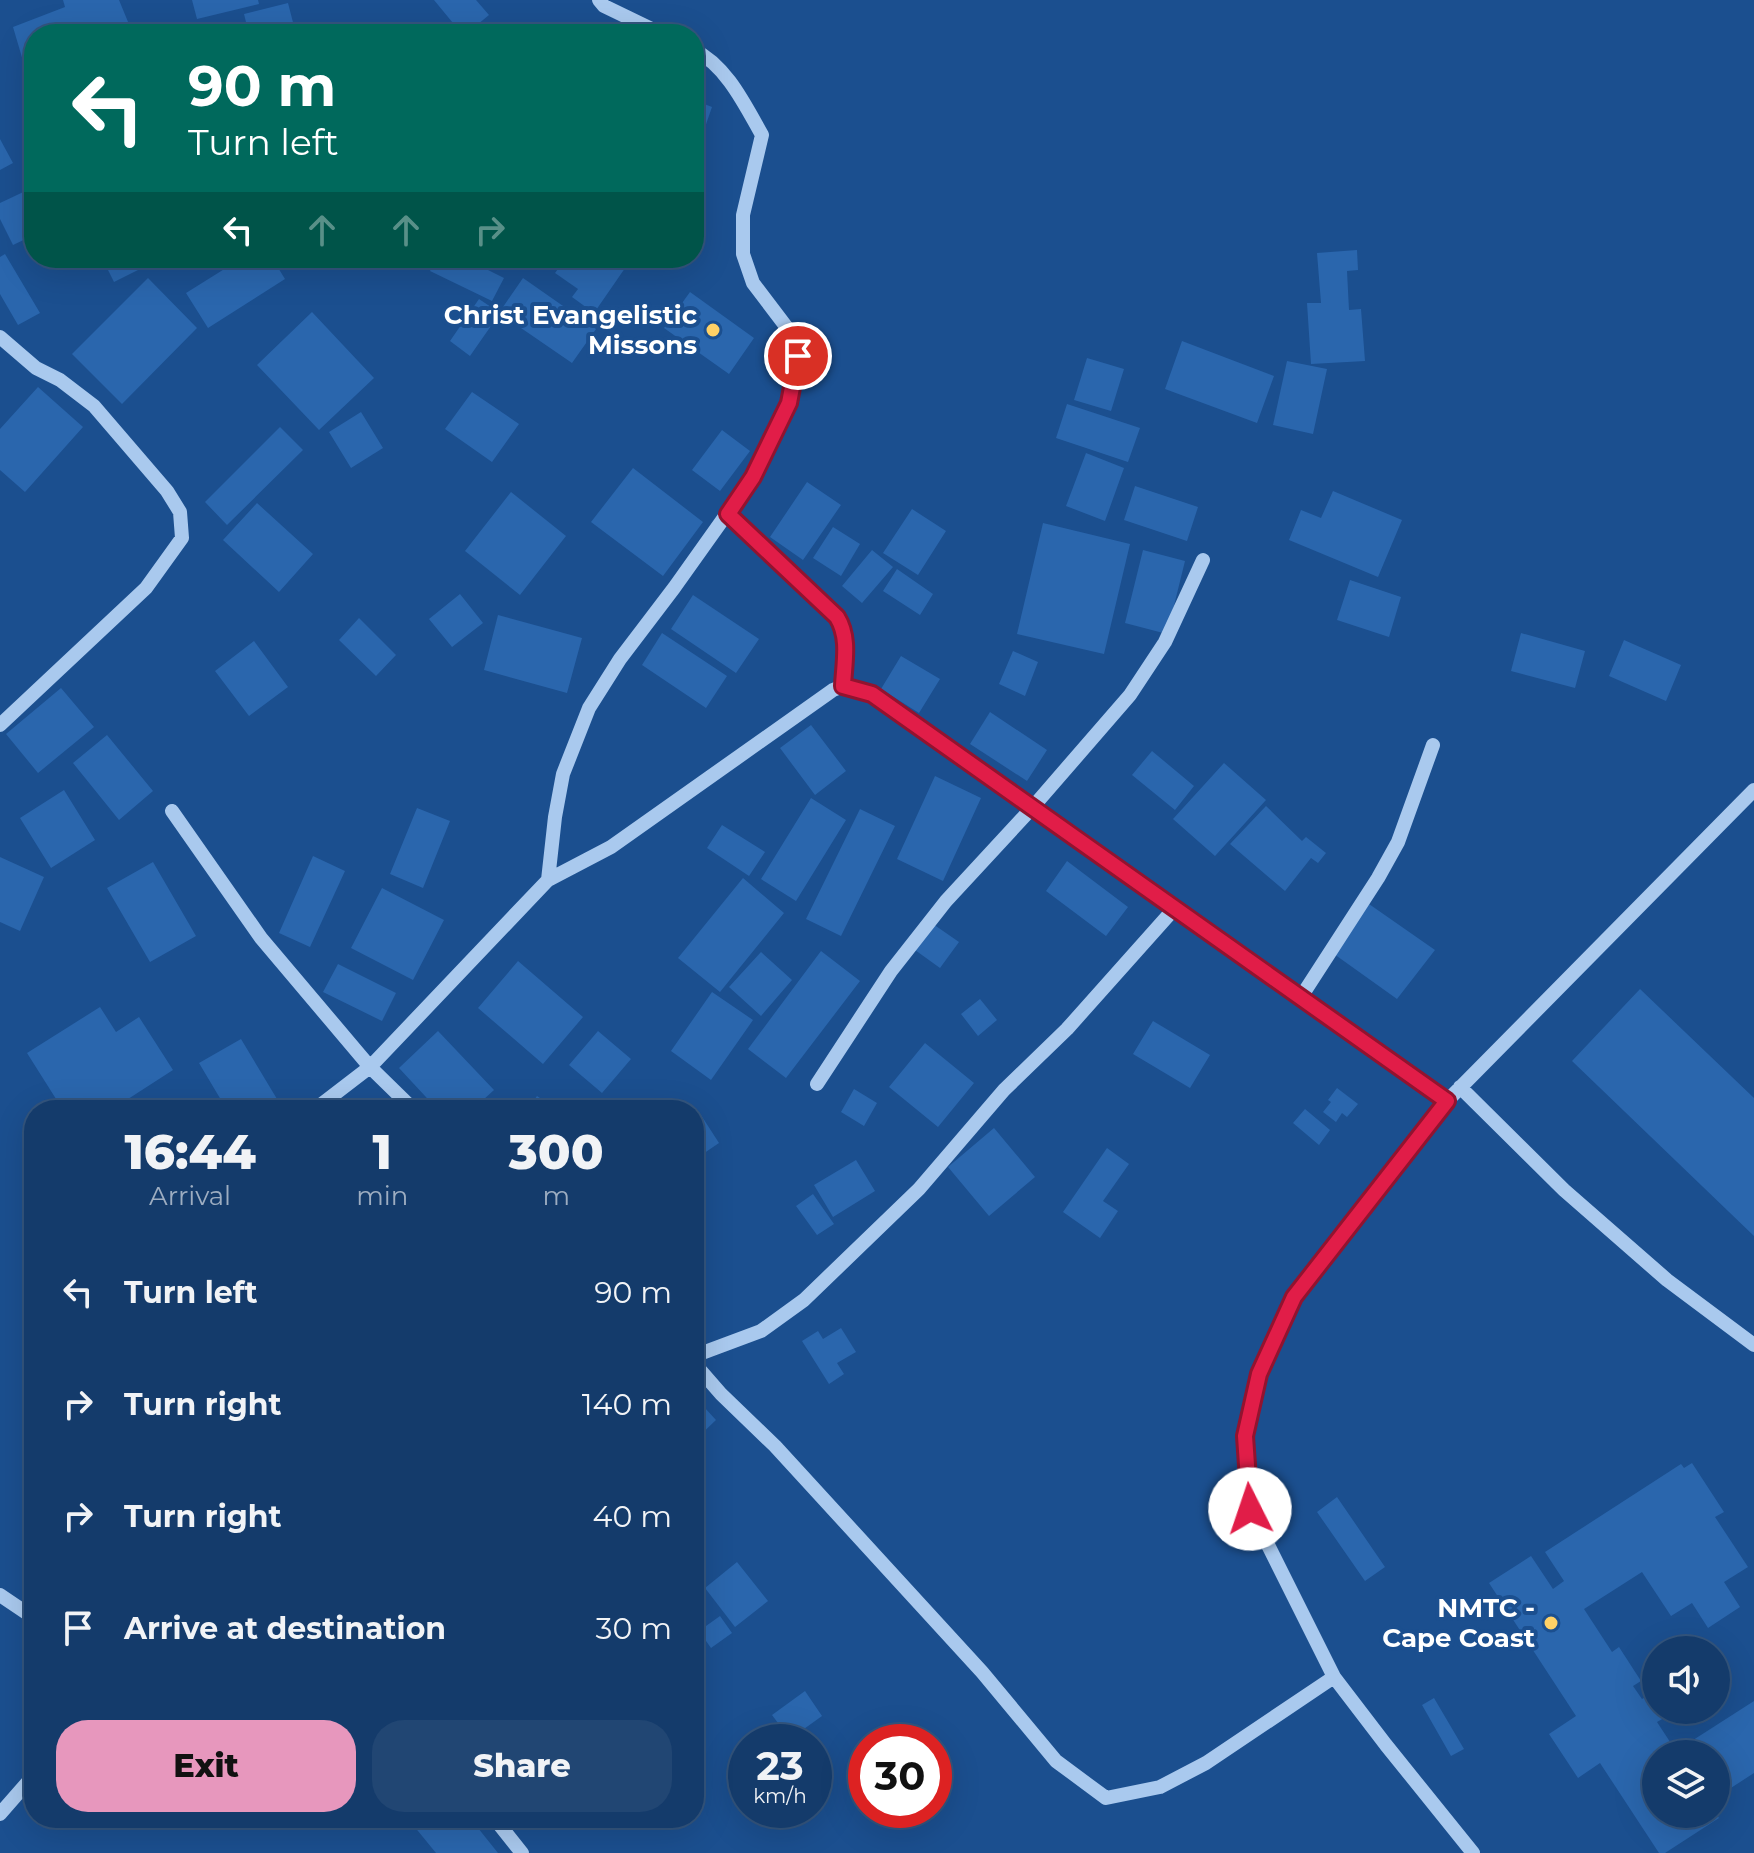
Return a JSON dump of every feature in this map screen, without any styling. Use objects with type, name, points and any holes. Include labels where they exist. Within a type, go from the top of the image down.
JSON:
[{"type":"street","points":[[599,0],[604,6],[641,24]]},
{"type":"street","points":[[548,880],[563,774],[589,708],[620,659],[753,477],[789,403],[798,356],[794,337],[753,283],[743,254],[743,215],[762,135],[738,91],[704,55]]},
{"type":"street","points":[[0,337],[36,368],[60,380],[94,406],[167,491],[180,512],[182,538],[146,588],[0,725]]},
{"type":"street","points":[[728,514],[837,617],[845,637],[843,686]]},
{"type":"street","points":[[817,1084],[891,971],[946,901],[1130,695],[1165,642],[1203,560]]},
{"type":"street","points":[[327,1100],[370,1067],[548,880],[611,847],[833,690],[843,686],[872,694],[1447,1101]]},
{"type":"street","points":[[1301,997],[1398,842],[1433,745]]},
{"type":"street","points":[[1473,1853],[1334,1677],[1250,1509],[1245,1436],[1259,1374],[1294,1297],[1447,1101],[1754,790]]},
{"type":"street","points":[[172,811],[261,938],[370,1067],[404,1100]]},
{"type":"street","points":[[704,1352],[761,1331],[804,1300],[919,1189],[1004,1090],[1067,1029],[1174,909]]},
{"type":"street","points":[[1460,1087],[1564,1190],[1667,1280],[1754,1345]]},
{"type":"street","points":[[704,1374],[775,1446],[982,1672],[1056,1761],[1106,1798],[1160,1787],[1206,1763],[1334,1677]]},
{"type":"street","points":[[0,1595],[24,1611]]},
{"type":"street","points":[[0,1814],[24,1786]]},
{"type":"street","points":[[502,1828],[522,1853]]},
{"type":"building","points":[[63,0],[119,0],[129,24],[24,24],[24,64],[13,27],[65,7]]},
{"type":"building","points":[[192,0],[258,0],[259,4],[197,19]]},
{"type":"building","points":[[434,0],[476,0],[489,15],[478,24],[454,24]]},
{"type":"building","points":[[288,3],[293,24],[246,24],[244,14]]},
{"type":"building","points":[[704,104],[712,107],[704,130]]},
{"type":"building","points":[[0,139],[13,163],[0,170]]},
{"type":"building","points":[[24,192],[24,240],[13,245],[0,219],[0,203]]},
{"type":"building","points":[[1357,250],[1358,270],[1347,271],[1349,310],[1361,309],[1365,361],[1311,364],[1307,303],[1321,303],[1317,253]]},
{"type":"building","points":[[5,254],[40,313],[18,325],[0,294],[0,257]]},
{"type":"building","points":[[107,268],[142,268],[114,282]]},
{"type":"building","points":[[226,268],[278,268],[285,279],[208,328],[186,293]]},
{"type":"building","points":[[432,268],[484,268],[504,278],[492,301],[430,271]]},
{"type":"building","points":[[559,268],[625,268],[594,313],[572,297],[578,289],[555,273]]},
{"type":"building","points":[[148,278],[197,328],[122,404],[72,354]]},
{"type":"building","points":[[523,278],[596,329],[572,363],[521,328],[525,322],[503,307]]},
{"type":"building","points":[[690,292],[754,338],[729,374],[664,328]]},
{"type":"building","points":[[479,299],[500,313],[470,356],[450,341]]},
{"type":"building","points":[[312,312],[374,378],[319,430],[257,365]]},
{"type":"building","points":[[1182,341],[1274,376],[1257,423],[1165,389]]},
{"type":"building","points":[[1087,358],[1124,369],[1111,411],[1074,400]]},
{"type":"building","points":[[1287,361],[1327,369],[1313,434],[1273,425]]},
{"type":"building","points":[[38,387],[83,427],[25,492],[0,470],[0,429]]},
{"type":"building","points":[[472,392],[519,424],[492,462],[445,429]]},
{"type":"building","points":[[1067,404],[1140,428],[1128,462],[1056,438]]},
{"type":"building","points":[[361,412],[383,448],[351,468],[329,432]]},
{"type":"building","points":[[280,427],[303,450],[227,525],[205,502]]},
{"type":"building","points":[[722,430],[750,451],[720,491],[692,470]]},
{"type":"building","points":[[1086,453],[1124,468],[1105,521],[1066,506]]},
{"type":"building","points":[[633,468],[703,522],[663,576],[591,522]]},
{"type":"building","points":[[807,482],[841,505],[803,560],[770,537]]},
{"type":"building","points":[[1135,486],[1198,507],[1187,541],[1124,520]]},
{"type":"building","points":[[1333,491],[1402,520],[1378,577],[1289,540],[1301,510],[1321,518]]},
{"type":"building","points":[[511,492],[566,536],[520,595],[465,551]]},
{"type":"building","points":[[257,503],[313,554],[279,592],[223,540]]},
{"type":"building","points":[[912,509],[946,531],[918,575],[883,553]]},
{"type":"building","points":[[1043,523],[1130,544],[1104,654],[1017,634]]},
{"type":"building","points":[[833,527],[860,544],[841,576],[813,558]]},
{"type":"building","points":[[872,550],[893,567],[862,603],[842,586]]},
{"type":"building","points":[[1143,550],[1185,561],[1167,634],[1125,623]]},
{"type":"building","points":[[897,569],[933,594],[920,615],[883,591]]},
{"type":"building","points":[[1350,580],[1401,597],[1389,637],[1337,620]]},
{"type":"building","points":[[460,594],[483,623],[452,647],[429,619]]},
{"type":"building","points":[[693,595],[759,639],[736,673],[671,629]]},
{"type":"building","points":[[498,615],[582,638],[567,693],[484,670]]},
{"type":"building","points":[[359,618],[396,655],[376,676],[339,640]]},
{"type":"building","points":[[662,633],[727,676],[706,708],[642,665]]},
{"type":"building","points":[[1521,633],[1585,651],[1575,688],[1511,671]]},
{"type":"building","points":[[1624,640],[1681,665],[1666,701],[1609,676]]},
{"type":"building","points":[[254,641],[288,687],[249,716],[215,671]]},
{"type":"building","points":[[1013,651],[1038,662],[1025,696],[999,684]]},
{"type":"building","points":[[901,656],[940,679],[919,713],[881,689]]},
{"type":"building","points":[[61,688],[94,727],[38,773],[6,734]]},
{"type":"building","points":[[990,712],[1047,750],[1027,781],[970,744]]},
{"type":"building","points":[[811,725],[846,771],[815,795],[780,748]]},
{"type":"building","points":[[107,735],[153,791],[119,820],[73,763]]},
{"type":"building","points":[[1152,751],[1194,786],[1175,810],[1132,775]]},
{"type":"building","points":[[1224,763],[1266,800],[1215,856],[1173,819]]},
{"type":"building","points":[[935,776],[981,798],[943,881],[897,859]]},
{"type":"building","points":[[64,790],[95,840],[51,868],[20,818]]},
{"type":"building","points":[[811,798],[846,820],[796,901],[761,879]]},
{"type":"building","points":[[1266,806],[1302,841],[1306,837],[1326,853],[1318,863],[1311,858],[1285,891],[1230,844]]},
{"type":"building","points":[[417,808],[450,821],[423,888],[390,874]]},
{"type":"building","points":[[860,809],[895,826],[841,936],[806,919]]},
{"type":"building","points":[[722,825],[765,852],[749,876],[707,848]]},
{"type":"building","points":[[313,856],[345,871],[310,947],[279,933]]},
{"type":"building","points":[[0,857],[44,877],[20,931],[0,922]]},
{"type":"building","points":[[1067,861],[1128,907],[1106,936],[1046,891]]},
{"type":"building","points":[[153,862],[196,936],[150,962],[107,888]]},
{"type":"building","points":[[743,878],[784,913],[720,992],[678,958]]},
{"type":"building","points":[[382,888],[444,920],[413,980],[351,948]]},
{"type":"building","points":[[1369,904],[1435,950],[1397,999],[1334,954]]},
{"type":"building","points":[[933,924],[959,942],[940,968],[915,950]]},
{"type":"building","points":[[821,951],[860,981],[786,1078],[748,1049]]},
{"type":"building","points":[[761,952],[792,980],[761,1016],[729,987]]},
{"type":"building","points":[[518,961],[583,1017],[543,1064],[478,1008]]},
{"type":"building","points":[[338,964],[396,993],[382,1021],[323,992]]},
{"type":"building","points":[[1640,989],[1754,1098],[1754,1236],[1572,1061]]},
{"type":"building","points":[[712,992],[753,1020],[711,1080],[671,1051]]},
{"type":"building","points":[[980,999],[997,1020],[978,1036],[961,1014]]},
{"type":"building","points":[[100,1007],[116,1032],[139,1017],[173,1070],[126,1100],[57,1100],[27,1053]]},
{"type":"building","points":[[1153,1021],[1210,1055],[1190,1088],[1133,1054]]},
{"type":"building","points":[[438,1031],[494,1090],[483,1100],[429,1100],[399,1068]]},
{"type":"building","points":[[598,1031],[631,1059],[602,1093],[569,1065]]},
{"type":"building","points":[[241,1039],[277,1099],[221,1100],[199,1063]]},
{"type":"building","points":[[925,1043],[974,1083],[938,1127],[889,1087]]},
{"type":"building","points":[[1337,1088],[1358,1104],[1347,1117],[1342,1113],[1336,1122],[1323,1112]]},
{"type":"building","points":[[854,1089],[877,1103],[864,1126],[841,1112]]},
{"type":"building","points":[[1305,1109],[1330,1130],[1319,1145],[1293,1123]]},
{"type":"building","points":[[704,1120],[719,1143],[704,1153]]},
{"type":"building","points":[[994,1128],[1035,1177],[989,1216],[948,1167]]},
{"type":"building","points":[[1107,1148],[1129,1164],[1103,1201],[1118,1211],[1100,1238],[1063,1212]]},
{"type":"building","points":[[856,1160],[875,1191],[833,1217],[814,1185]]},
{"type":"building","points":[[813,1194],[834,1224],[817,1235],[796,1206]]},
{"type":"building","points":[[841,1328],[856,1352],[837,1363],[844,1374],[829,1384],[802,1341],[818,1331],[823,1339]]},
{"type":"building","points":[[704,1407],[716,1420],[704,1431]]},
{"type":"building","points":[[1692,1463],[1724,1512],[1715,1517],[1748,1567],[1724,1582],[1740,1607],[1708,1628],[1692,1603],[1671,1616],[1642,1572],[1584,1609],[1612,1652],[1619,1647],[1641,1681],[1633,1686],[1642,1699],[1642,1724],[1658,1724],[1669,1740],[1642,1740],[1642,1827],[1600,1763],[1578,1778],[1549,1734],[1576,1716],[1489,1583],[1531,1556],[1553,1589],[1564,1581],[1545,1552],[1681,1464],[1684,1468]]},
{"type":"building","points":[[1337,1497],[1385,1567],[1365,1581],[1317,1512]]},
{"type":"building","points":[[737,1562],[768,1601],[735,1627],[705,1588]]},
{"type":"building","points":[[720,1616],[732,1633],[711,1648],[704,1638],[704,1627]]},
{"type":"building","points":[[805,1691],[822,1716],[811,1724],[779,1724],[772,1715]]},
{"type":"building","points":[[1434,1698],[1464,1749],[1451,1756],[1422,1705]]},
{"type":"building","points":[[1754,1701],[1754,1773],[1730,1789],[1730,1740],[1693,1740],[1718,1724],[1730,1724],[1730,1716]]},
{"type":"building","points":[[416,1828],[478,1828],[498,1853],[436,1853]]},
{"type":"building","points":[[1643,1828],[1704,1828],[1665,1853],[1659,1853]]},
{"type":"place","name":"Christ Evangelistic Missons","points":[[713,330]]},
{"type":"place","name":"NMTC - Cape Coast","points":[[1551,1623]]},
{"type":"route","points":[[798,356],[789,403],[753,477],[728,514],[837,617],[845,637],[843,686],[872,694],[1447,1101],[1294,1297],[1259,1374],[1245,1436],[1250,1509]]}]
